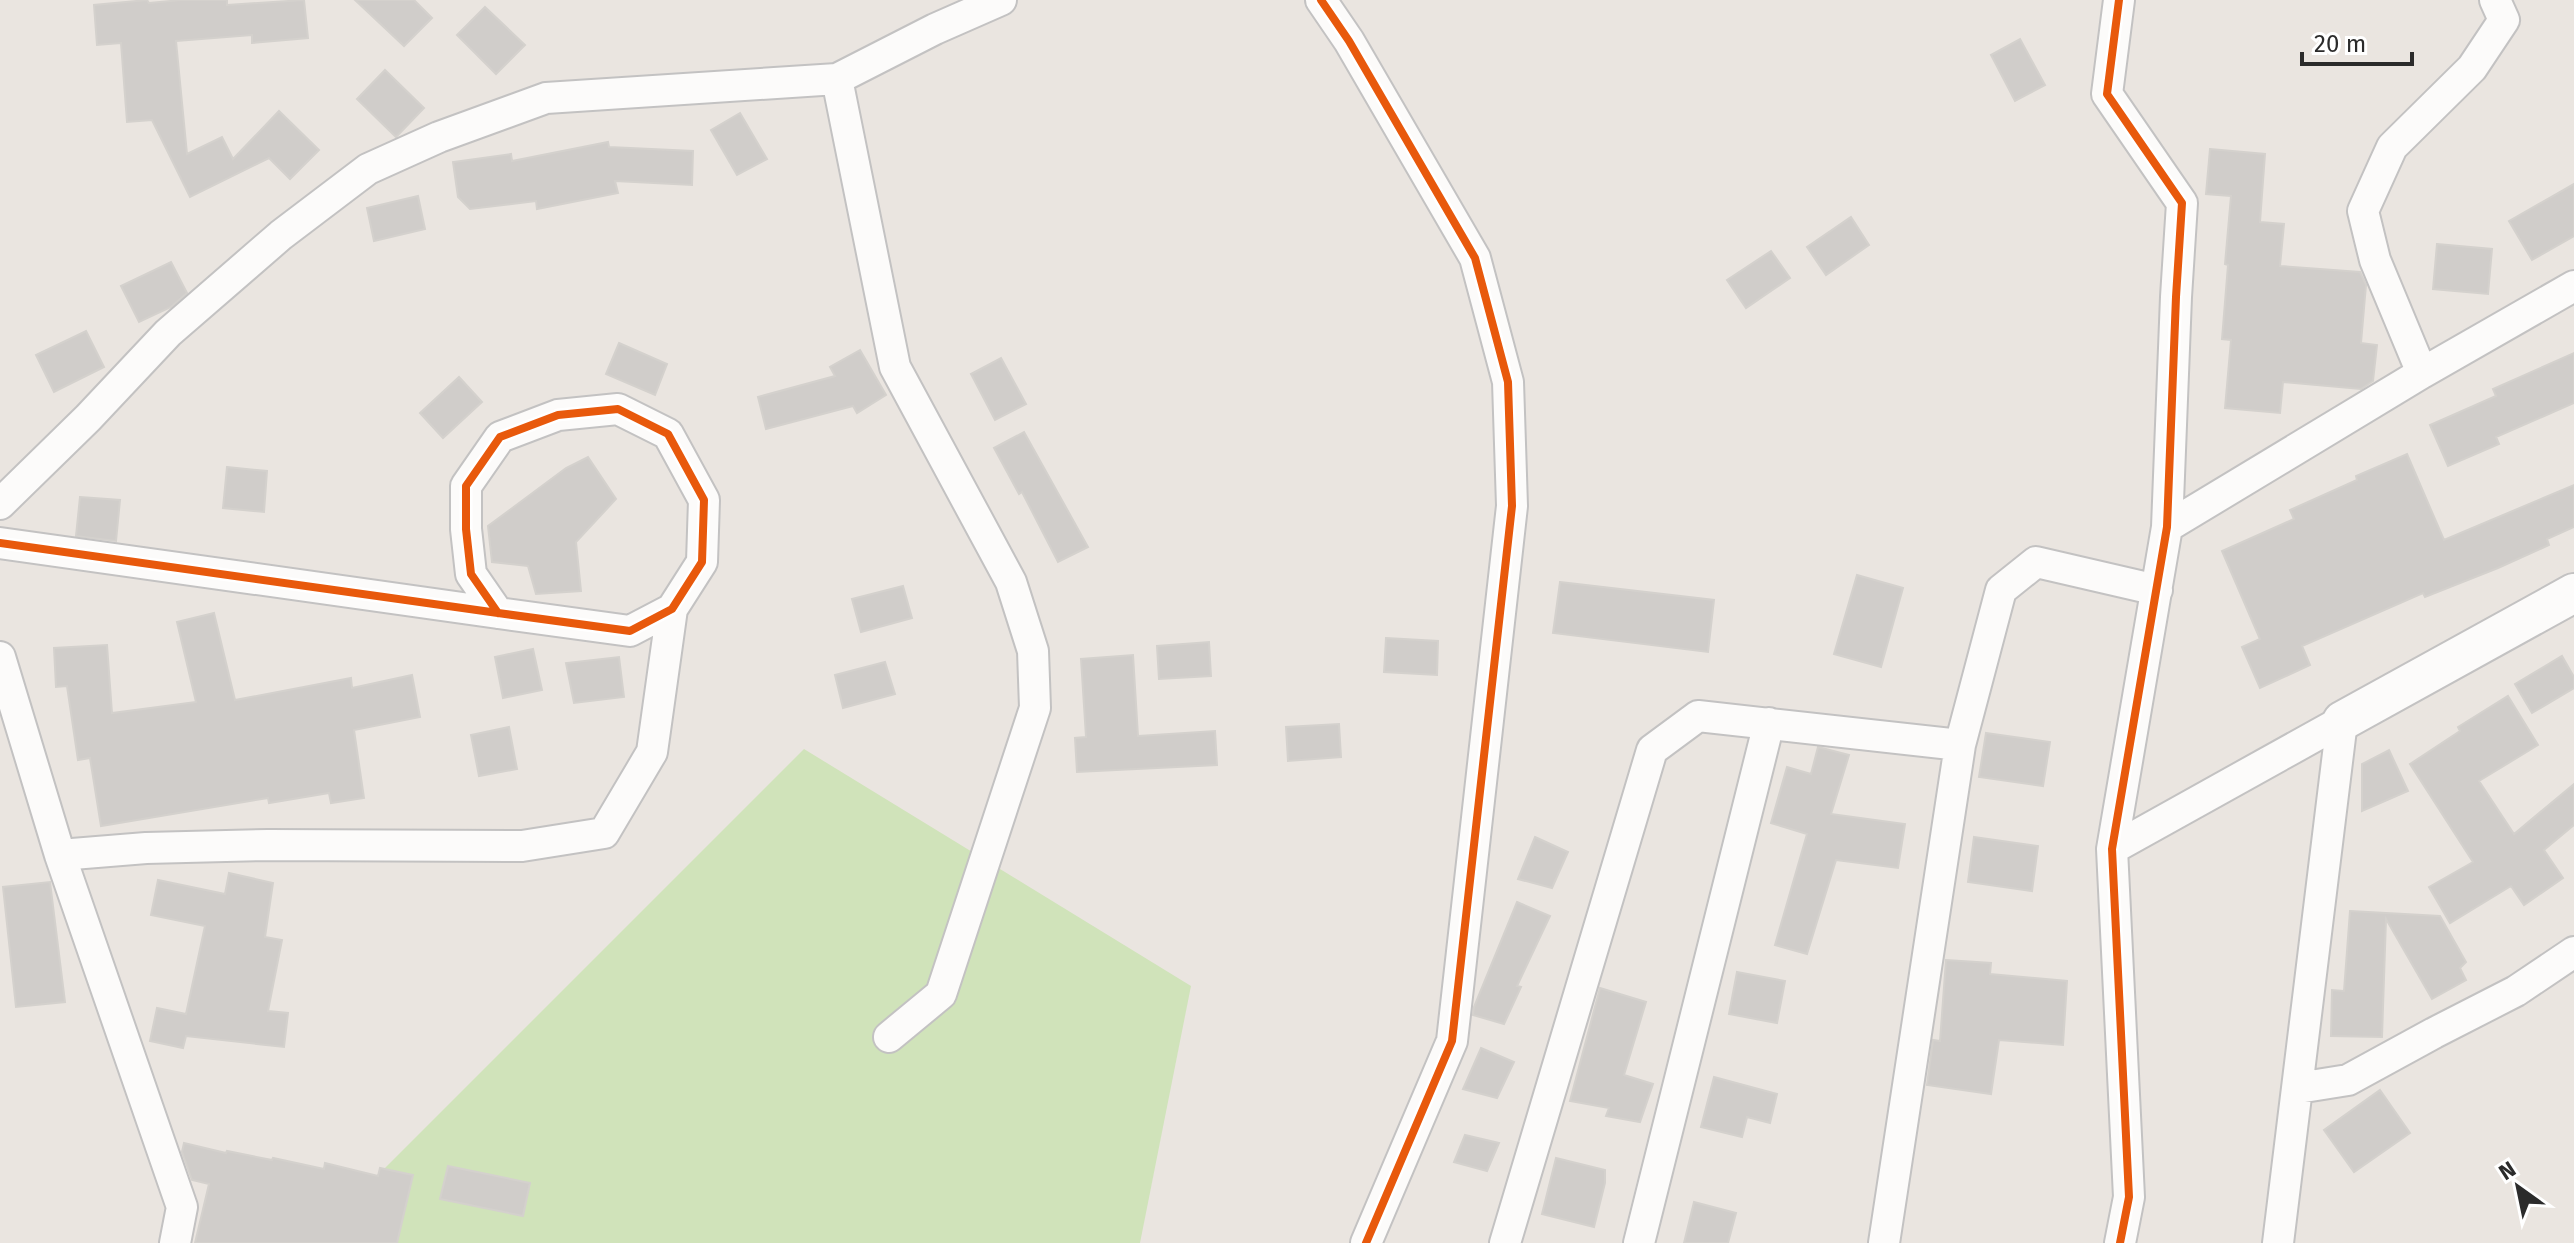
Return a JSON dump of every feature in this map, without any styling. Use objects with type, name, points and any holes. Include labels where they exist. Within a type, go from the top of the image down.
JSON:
[{"type":"street","points":[[0,504],[88,418],[168,333],[281,235],[368,169],[439,137],[546,98],[837,79],[935,29],[1001,0]]},
{"type":"street","points":[[1321,0],[1349,41],[1475,258],[1508,382],[1512,506],[1452,1041],[1366,1243]]},
{"type":"street","points":[[2119,0],[2107,94],[2182,203],[2167,527],[2112,849],[2129,1197],[2120,1243]]},
{"type":"street","points":[[2422,373],[2375,260],[2363,211],[2392,147],[2472,68],[2504,20],[2495,0]]},
{"type":"street","points":[[837,79],[895,367],[1011,582],[1033,651],[1035,708],[941,994],[889,1037]]},
{"type":"street","points":[[2167,527],[2422,373],[2574,286]]},
{"type":"street","points":[[60,855],[146,848],[252,845],[522,846],[604,833],[652,752],[672,609],[702,562],[704,500],[668,434],[618,409],[558,415],[500,437],[466,486],[466,529],[471,574],[498,613]]},
{"type":"street","points":[[0,543],[630,631],[672,609]]},
{"type":"street","points":[[1884,1243],[1960,745],[2001,590],[2036,562],[2157,590]]},
{"type":"street","points":[[2112,849],[2574,593]]},
{"type":"street","points":[[0,657],[60,855],[182,1207],[175,1243]]},
{"type":"street","points":[[1505,1243],[1652,750],[1698,716],[1960,745]]},
{"type":"street","points":[[2278,1243],[2342,721]]},
{"type":"street","points":[[1639,1243],[1769,723]]},
{"type":"street","points":[[2298,1088],[2348,1080],[2516,991],[2574,952]]},
{"type":"green space","points":[[804,749],[1191,986],[1140,1243],[380,1243],[384,1169]]},
{"type":"building","points":[[147,0],[149,3],[227,0],[227,5],[304,0],[308,38],[252,43],[252,35],[176,41],[187,154],[222,137],[233,159],[279,111],[319,150],[290,179],[269,158],[190,197],[152,120],[127,122],[121,43],[97,45],[94,5]]},
{"type":"building","points":[[355,0],[414,0],[432,18],[404,46]]},
{"type":"building","points":[[485,7],[525,45],[496,74],[457,35]]},
{"type":"building","points":[[2020,39],[2045,85],[2015,101],[1991,55]]},
{"type":"building","points":[[385,70],[424,108],[396,137],[357,99]]},
{"type":"building","points":[[740,113],[767,159],[737,175],[711,130]]},
{"type":"building","points":[[608,142],[609,147],[693,151],[692,185],[615,181],[618,193],[537,209],[536,201],[470,209],[458,197],[453,162],[511,154],[512,161]]},
{"type":"building","points":[[2210,149],[2265,154],[2260,222],[2284,224],[2280,266],[2360,272],[2366,285],[2361,343],[2377,345],[2373,381],[2361,389],[2283,382],[2280,413],[2225,408],[2231,340],[2222,339],[2231,196],[2206,194]]},
{"type":"building","points":[[2574,184],[2574,236],[2532,260],[2509,221]]},
{"type":"building","points":[[418,196],[425,229],[374,241],[367,208]]},
{"type":"building","points":[[1851,217],[1869,245],[1826,275],[1807,247]]},
{"type":"building","points":[[2437,244],[2492,249],[2488,294],[2433,289]]},
{"type":"building","points":[[1771,251],[1790,278],[1746,308],[1727,280]]},
{"type":"building","points":[[171,262],[187,293],[171,307],[139,322],[121,286]]},
{"type":"building","points":[[86,331],[104,367],[54,392],[36,355]]},
{"type":"building","points":[[619,343],[667,364],[655,395],[606,374]]},
{"type":"building","points":[[860,350],[886,395],[857,413],[853,406],[766,429],[758,397],[835,376],[830,367]]},
{"type":"building","points":[[2574,353],[2574,403],[2496,437],[2499,444],[2448,466],[2430,425],[2496,396],[2493,389]]},
{"type":"building","points":[[1001,358],[1026,404],[995,420],[971,374]]},
{"type":"building","points":[[459,377],[482,402],[443,438],[420,413]]},
{"type":"building","points":[[1024,432],[1088,547],[1058,562],[1022,492],[1019,494],[994,448]]},
{"type":"building","points":[[2407,454],[2444,540],[2574,485],[2574,527],[2547,539],[2549,545],[2498,568],[2425,597],[2423,593],[2302,646],[2310,665],[2260,688],[2242,647],[2260,639],[2222,551],[2294,519],[2290,510]]},
{"type":"building","points":[[588,457],[616,499],[576,542],[581,591],[536,594],[528,566],[492,562],[488,526],[566,468]]},
{"type":"building","points":[[227,467],[267,471],[264,512],[223,508]]},
{"type":"building","points":[[80,497],[120,500],[116,541],[76,536]]},
{"type":"building","points":[[1857,575],[1903,588],[1881,667],[1834,654]]},
{"type":"building","points":[[1560,582],[1714,600],[1708,652],[1553,633]]},
{"type":"building","points":[[903,586],[912,618],[861,632],[852,599]]},
{"type":"building","points":[[214,613],[235,700],[351,678],[352,688],[412,675],[420,717],[354,730],[364,798],[331,803],[329,793],[269,803],[268,798],[101,826],[90,758],[78,760],[67,686],[56,687],[54,648],[107,645],[112,713],[196,702],[177,622]]},
{"type":"building","points":[[1386,638],[1438,641],[1437,675],[1384,672]]},
{"type":"building","points":[[1209,642],[1211,676],[1159,679],[1157,646]]},
{"type":"building","points":[[533,649],[542,690],[503,698],[495,657]]},
{"type":"building","points":[[1133,655],[1138,736],[1215,731],[1217,765],[1077,772],[1075,738],[1086,737],[1081,659]]},
{"type":"building","points":[[2562,656],[2574,677],[2574,688],[2532,713],[2515,684]]},
{"type":"building","points":[[619,657],[624,697],[574,703],[566,663]]},
{"type":"building","points":[[885,662],[895,694],[843,708],[835,675]]},
{"type":"building","points":[[2508,696],[2538,745],[2479,781],[2514,834],[2574,784],[2574,825],[2544,850],[2563,878],[2524,905],[2511,886],[2450,923],[2429,887],[2473,862],[2410,764],[2460,731],[2458,727]]},
{"type":"building","points":[[1339,724],[1341,757],[1288,761],[1286,727]]},
{"type":"building","points":[[509,727],[517,769],[479,776],[471,735]]},
{"type":"building","points":[[1986,733],[2050,742],[2043,786],[1979,777]]},
{"type":"building","points":[[1818,747],[1849,755],[1831,814],[1905,824],[1898,868],[1836,860],[1807,954],[1775,945],[1807,834],[1771,823],[1787,767],[1811,774]]},
{"type":"building","points":[[2389,750],[2408,791],[2362,811],[2362,764]]},
{"type":"building","points":[[1535,837],[1568,852],[1552,888],[1518,879]]},
{"type":"building","points":[[1974,837],[2038,846],[2032,891],[1968,882]]},
{"type":"building","points":[[229,873],[273,883],[265,937],[282,940],[268,1011],[288,1013],[284,1047],[186,1036],[183,1048],[150,1041],[157,1008],[186,1014],[205,926],[151,915],[158,880],[225,894]]},
{"type":"building","points":[[50,882],[65,1002],[16,1007],[3,887]]},
{"type":"building","points":[[1517,902],[1550,916],[1517,986],[1521,987],[1504,1024],[1473,1015]]},
{"type":"building","points":[[2350,911],[2440,916],[2466,962],[2460,968],[2466,980],[2432,999],[2386,919],[2382,1037],[2331,1036],[2332,990],[2344,991]]},
{"type":"building","points":[[1946,960],[1991,963],[1990,974],[2067,981],[2063,1045],[1999,1040],[1991,1094],[1927,1085],[1933,1040],[1940,1041]]},
{"type":"building","points":[[1737,972],[1785,981],[1777,1023],[1729,1014]]},
{"type":"building","points":[[1600,988],[1646,1002],[1624,1075],[1653,1084],[1640,1122],[1606,1116],[1609,1108],[1570,1101]]},
{"type":"building","points":[[1481,1048],[1514,1062],[1497,1098],[1463,1089]]},
{"type":"building","points":[[1714,1077],[1777,1094],[1770,1123],[1747,1117],[1742,1137],[1701,1127]]},
{"type":"building","points":[[2380,1090],[2410,1133],[2354,1172],[2324,1130]]},
{"type":"building","points":[[1465,1135],[1499,1143],[1487,1171],[1454,1162]]},
{"type":"building","points":[[184,1143],[324,1169],[325,1163],[378,1176],[380,1168],[413,1175],[397,1243],[195,1243],[209,1184],[192,1180],[182,1152]]},
{"type":"building","points":[[1556,1158],[1605,1170],[1605,1183],[1594,1227],[1542,1214]]},
{"type":"building","points":[[448,1166],[530,1183],[523,1216],[440,1199]]},
{"type":"building","points":[[1694,1202],[1736,1213],[1728,1243],[1684,1243]]},
{"type":"cycle path","points":[[1321,0],[1349,41],[1475,258],[1508,382],[1512,506],[1452,1041],[1366,1243]]},
{"type":"cycle path","points":[[2119,0],[2107,94],[2182,203],[2167,527],[2112,849],[2129,1197],[2120,1243]]},
{"type":"cycle path","points":[[0,543],[498,613],[630,631],[672,609],[702,562],[704,500],[668,434],[618,409],[558,415],[500,437],[466,486],[466,529],[471,574],[498,613]]}]
